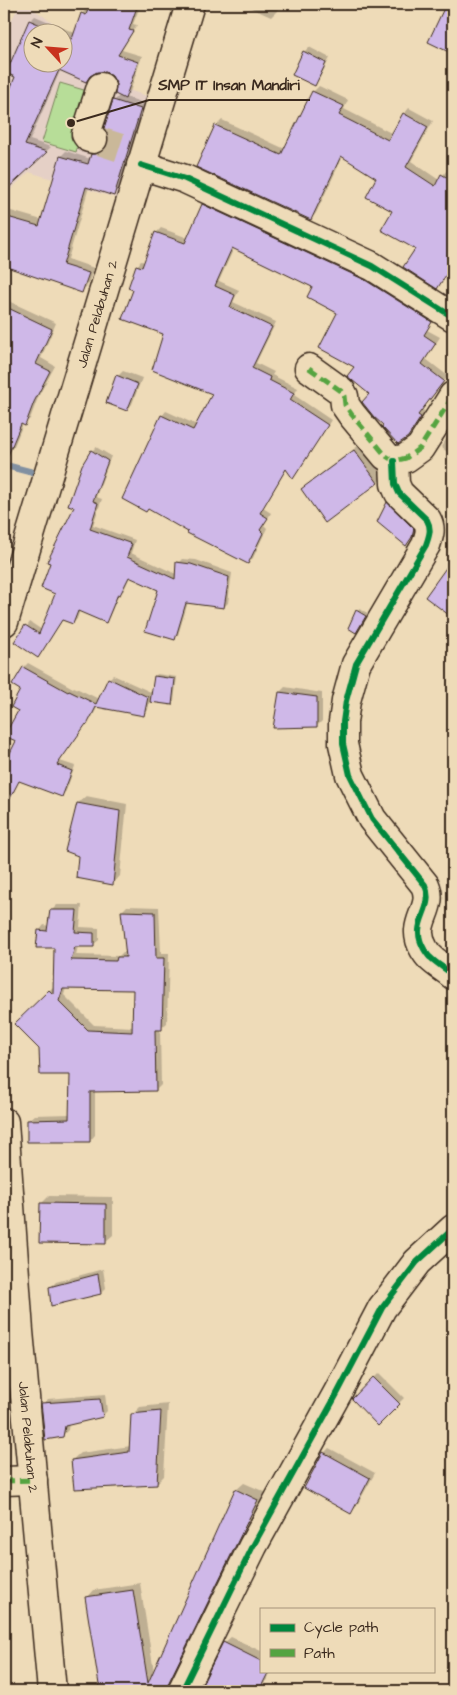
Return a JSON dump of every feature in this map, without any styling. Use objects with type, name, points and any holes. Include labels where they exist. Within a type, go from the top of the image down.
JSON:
[{"type":"street","name":"Jalan Pelabuhan 2","points":[[4,622],[138,157],[190,4]]},
{"type":"street","points":[[93,139],[88,138],[86,134],[101,87]]},
{"type":"street","points":[[138,157],[372,266],[453,317]]},
{"type":"street","points":[[309,368],[341,390],[345,405],[386,456],[394,461],[406,458],[420,448],[453,396]]},
{"type":"street","points":[[394,461],[394,484],[399,493],[430,524],[430,533],[426,545],[356,664],[346,701],[343,744],[350,775],[372,819],[425,885],[429,894],[420,922],[418,938],[429,957],[453,975]]},
{"type":"street","name":"Jalan Pelabuhan 2","points":[[4,1139],[12,1331],[33,1480],[52,1691]]},
{"type":"street","points":[[182,1691],[253,1546],[382,1308],[417,1262],[453,1229]]},
{"type":"street","points":[[4,1481],[33,1480]]},
{"type":"shaded area","points":[[20,4],[26,4],[52,22],[22,22],[22,72],[72,72],[72,36],[104,48],[94,79],[147,96],[116,198],[29,172],[7,193],[4,189],[4,76],[11,21]]},
{"type":"green space","points":[[60,83],[94,93],[76,152],[42,142]]},
{"type":"building","points":[[90,4],[138,4],[129,30],[133,31],[118,55],[138,62],[125,99],[115,94],[116,83],[112,76],[106,72],[97,72],[90,76],[86,82],[64,72],[72,72],[72,39],[81,13],[86,15]]},
{"type":"building","points":[[446,4],[453,4],[453,54],[428,42]]},
{"type":"building","points":[[22,36],[22,72],[58,72],[25,145],[47,152],[4,192],[4,104],[15,77],[6,73]]},
{"type":"building","points":[[303,51],[326,63],[315,86],[292,75]]},
{"type":"building","points":[[312,91],[344,106],[339,115],[388,140],[403,113],[428,127],[406,167],[435,186],[441,174],[453,181],[453,264],[437,289],[403,267],[415,249],[381,230],[392,211],[366,197],[376,178],[341,156],[311,220],[196,167],[215,125],[281,155]]},
{"type":"building","points":[[113,100],[141,109],[114,196],[86,187],[63,265],[89,273],[82,293],[4,266],[4,216],[39,226],[60,156],[88,164],[91,154],[98,154],[104,150],[108,142],[108,135],[104,128]]},
{"type":"building","points":[[202,204],[365,280],[432,322],[424,335],[436,343],[422,364],[444,381],[418,415],[421,417],[408,437],[398,444],[362,402],[369,394],[347,376],[354,367],[319,348],[337,313],[307,297],[312,287],[232,248],[215,286],[235,295],[230,307],[272,327],[252,368],[270,377],[269,380],[294,393],[290,400],[328,425],[293,479],[286,469],[260,513],[268,518],[260,530],[263,533],[248,564],[187,533],[148,509],[146,512],[122,499],[161,415],[193,430],[212,394],[152,370],[163,334],[122,319],[133,290],[128,288],[136,265],[142,267],[155,232],[185,243]]},
{"type":"building","points":[[4,306],[52,329],[36,364],[50,371],[34,402],[25,426],[21,424],[4,465]]},
{"type":"building","points":[[116,375],[138,384],[127,411],[106,403]]},
{"type":"building","points":[[91,450],[108,461],[93,501],[98,503],[90,529],[132,544],[127,557],[175,579],[176,562],[191,564],[229,577],[224,608],[186,603],[175,640],[145,631],[158,590],[129,577],[120,595],[118,594],[106,623],[78,611],[73,624],[62,620],[38,658],[14,642],[25,625],[39,634],[55,594],[41,588],[50,563],[47,562],[74,507],[68,505],[82,465]]},
{"type":"building","points":[[354,450],[378,483],[325,523],[301,489]]},
{"type":"building","points":[[387,502],[414,529],[412,537],[406,546],[377,522]]},
{"type":"building","points":[[453,558],[453,618],[425,597]]},
{"type":"building","points":[[356,610],[366,616],[356,633],[348,628]]},
{"type":"building","points":[[23,667],[68,692],[96,704],[108,678],[148,697],[144,716],[96,707],[87,725],[57,765],[72,771],[62,797],[19,781],[4,810],[4,765],[16,741],[4,736],[18,711],[11,707],[20,690],[12,685]]},
{"type":"building","points":[[154,676],[175,679],[172,705],[150,702]]},
{"type":"building","points":[[279,692],[317,697],[317,727],[273,728]]},
{"type":"building","points":[[77,803],[120,811],[113,885],[76,878],[78,856],[65,851]]},
{"type":"building","points":[[50,910],[77,910],[75,932],[94,933],[94,947],[75,947],[71,960],[116,961],[117,957],[126,957],[121,911],[155,912],[156,958],[164,958],[162,1030],[155,1030],[156,1091],[90,1092],[90,1142],[27,1142],[27,1120],[69,1119],[70,1075],[40,1075],[39,1049],[14,1024],[49,990],[53,994],[54,948],[36,948],[38,930],[47,931]],"holes":[[[63,989],[133,990],[132,1032],[88,1030],[59,1001]]]},
{"type":"building","points":[[40,1203],[106,1204],[106,1244],[39,1243]]},
{"type":"building","points":[[98,1274],[101,1294],[51,1306],[49,1287]]},
{"type":"building","points":[[373,1377],[400,1404],[378,1426],[352,1399]]},
{"type":"building","points":[[100,1399],[103,1417],[65,1426],[63,1437],[45,1440],[41,1403]]},
{"type":"building","points":[[161,1411],[157,1485],[74,1489],[71,1460],[129,1452],[131,1414]]},
{"type":"building","points":[[323,1452],[370,1478],[351,1514],[304,1488]]},
{"type":"building","points":[[235,1489],[258,1500],[166,1691],[100,1691],[85,1597],[133,1590],[148,1683]]},
{"type":"building","points":[[223,1642],[260,1660],[260,1672],[268,1672],[259,1691],[199,1691]]},
{"type":"waterway","points":[[4,465],[31,472]]},
{"type":"tunnel","points":[[93,139],[130,151]]},
{"type":"marked path","points":[[309,368],[341,391],[344,396],[345,405],[352,415],[386,456],[394,461],[406,458],[420,448],[453,396]]},
{"type":"marked path","points":[[4,1481],[33,1480]]},
{"type":"cycle path","points":[[141,165],[185,179],[372,266],[453,317]]},
{"type":"cycle path","points":[[394,461],[395,484],[399,493],[427,520],[430,532],[426,545],[356,664],[346,701],[343,722],[343,744],[350,775],[372,819],[425,885],[427,902],[419,931],[424,949],[430,957],[453,975]]},
{"type":"cycle path","points":[[182,1691],[253,1546],[382,1308],[417,1262],[453,1229]]},
{"type":"place","name":"SMP IT Insan Mandiri","points":[[71,123]]}]
